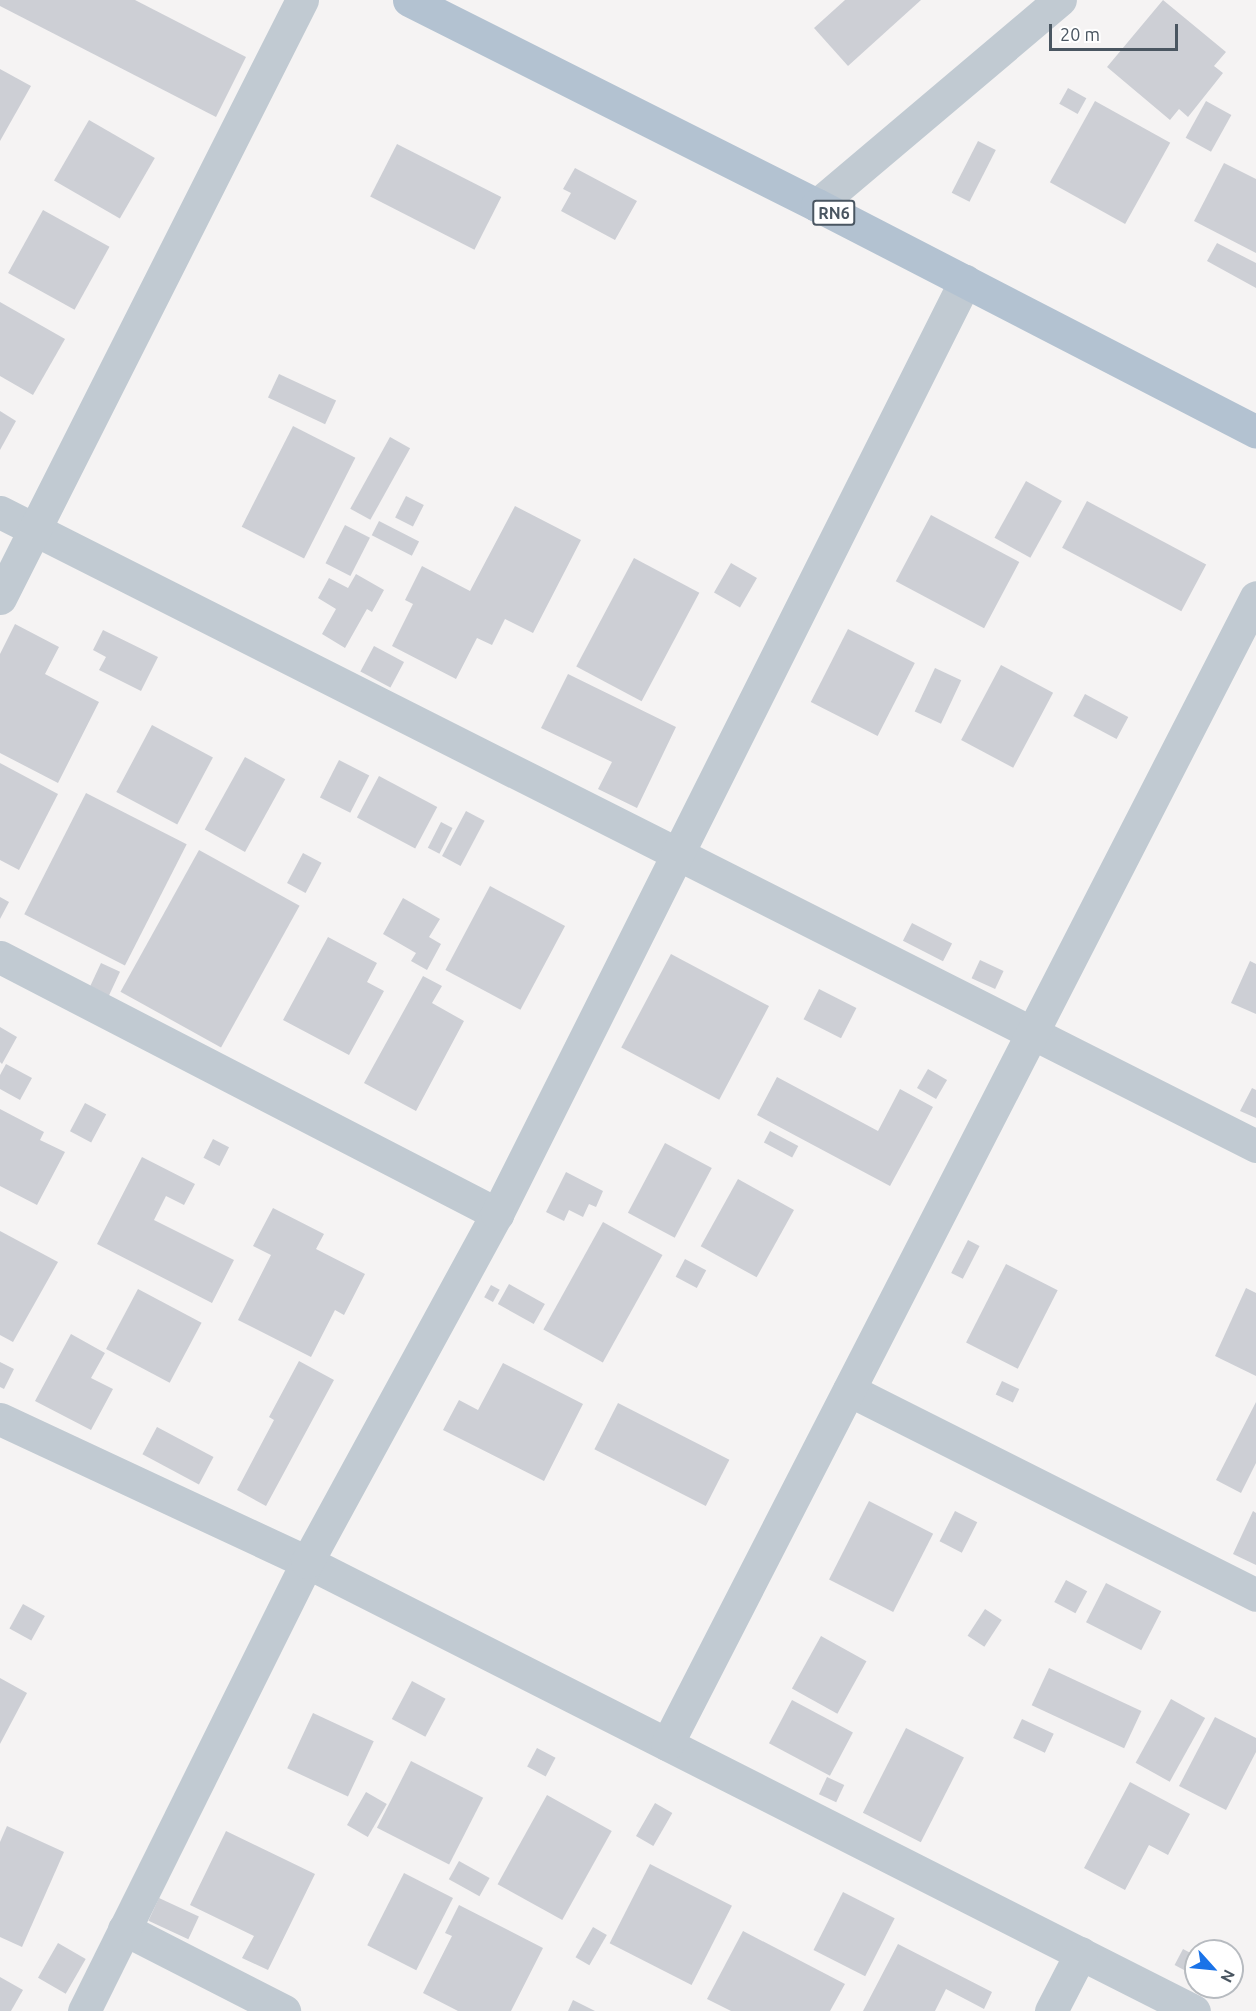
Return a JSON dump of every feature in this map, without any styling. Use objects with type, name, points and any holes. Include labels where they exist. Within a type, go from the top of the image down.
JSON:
[{"type":"main road","name":"RN6","points":[[409,0],[817,205],[1256,432]]},
{"type":"street","points":[[0,598],[302,0]]},
{"type":"street","points":[[817,205],[1060,0]]},
{"type":"street","points":[[84,2011],[307,1562],[497,1214],[965,281]]},
{"type":"street","points":[[0,512],[1256,1146]]},
{"type":"street","points":[[667,1744],[1256,597]]},
{"type":"street","points":[[0,957],[497,1214]]},
{"type":"street","points":[[849,1390],[1256,1595]]},
{"type":"street","points":[[0,1419],[307,1562],[1194,2011]]},
{"type":"street","points":[[124,1929],[284,2011]]},
{"type":"street","points":[[1051,2011],[1081,1953]]},
{"type":"building","points":[[0,0],[135,0],[246,57],[216,117],[0,6]]},
{"type":"building","points":[[845,0],[921,0],[848,66],[814,28]]},
{"type":"building","points":[[1163,0],[1226,52],[1214,66],[1223,73],[1188,117],[1179,109],[1170,120],[1107,67]]},
{"type":"building","points":[[0,69],[31,86],[0,141]]},
{"type":"building","points":[[1068,88],[1086,98],[1078,114],[1059,104]]},
{"type":"building","points":[[1095,101],[1170,143],[1125,224],[1050,182]]},
{"type":"building","points":[[1206,101],[1231,115],[1211,152],[1186,138]]},
{"type":"building","points":[[89,120],[155,158],[120,219],[54,181]]},
{"type":"building","points":[[978,141],[996,150],[969,202],[952,193]]},
{"type":"building","points":[[397,144],[501,197],[474,250],[370,197]]},
{"type":"building","points":[[1224,163],[1256,179],[1256,253],[1194,221]]},
{"type":"building","points":[[575,168],[637,201],[615,240],[561,211],[571,193],[563,189]]},
{"type":"building","points":[[43,210],[109,247],[75,310],[8,273]]},
{"type":"building","points":[[1217,243],[1256,263],[1256,288],[1207,261]]},
{"type":"building","points":[[0,302],[65,339],[33,395],[0,376]]},
{"type":"building","points":[[279,374],[336,401],[325,424],[268,398]]},
{"type":"building","points":[[0,411],[16,421],[0,450]]},
{"type":"building","points":[[293,426],[355,458],[304,558],[242,527]]},
{"type":"building","points":[[390,437],[410,448],[370,520],[350,509]]},
{"type":"building","points":[[1026,481],[1062,501],[1030,558],[994,538]]},
{"type":"building","points":[[406,496],[424,505],[413,526],[395,517]]},
{"type":"building","points":[[1087,501],[1206,564],[1181,611],[1062,548]]},
{"type":"building","points":[[515,506],[581,540],[533,633],[505,619],[492,645],[477,638],[456,679],[392,646],[413,604],[405,600],[422,566],[470,591]]},
{"type":"building","points":[[931,515],[1019,562],[984,628],[896,581]]},
{"type":"building","points":[[379,521],[419,541],[412,556],[372,535]]},
{"type":"building","points":[[345,525],[370,538],[350,576],[325,563]]},
{"type":"building","points":[[634,558],[699,593],[642,701],[576,667]]},
{"type":"building","points":[[731,563],[757,578],[740,607],[714,592]]},
{"type":"building","points":[[356,574],[384,590],[372,612],[367,609],[345,648],[322,634],[336,609],[318,598],[329,578],[348,588]]},
{"type":"building","points":[[15,624],[59,647],[45,674],[99,702],[58,783],[0,753],[0,654]]},
{"type":"building","points":[[848,629],[915,663],[878,736],[811,702]]},
{"type":"building","points":[[103,630],[158,657],[141,691],[99,670],[106,657],[93,650]]},
{"type":"building","points":[[374,646],[404,662],[390,688],[360,672]]},
{"type":"building","points":[[1001,665],[1053,693],[1013,768],[961,740]]},
{"type":"building","points":[[935,668],[961,680],[941,724],[915,712]]},
{"type":"building","points":[[568,674],[676,727],[637,808],[598,789],[612,762],[541,728]]},
{"type":"building","points":[[1085,694],[1128,717],[1117,739],[1073,716]]},
{"type":"building","points":[[152,725],[213,757],[177,824],[116,792]]},
{"type":"building","points":[[245,757],[285,779],[245,852],[205,830]]},
{"type":"building","points":[[339,760],[369,775],[350,813],[320,797]]},
{"type":"building","points":[[0,763],[58,794],[19,870],[0,860]]},
{"type":"building","points":[[379,776],[437,807],[415,848],[357,817]]},
{"type":"building","points":[[86,793],[187,844],[125,965],[24,914]]},
{"type":"building","points":[[466,811],[485,821],[461,866],[442,856]]},
{"type":"building","points":[[441,822],[453,828],[439,854],[428,848]]},
{"type":"building","points":[[199,850],[300,906],[221,1047],[120,992]]},
{"type":"building","points":[[303,853],[322,863],[306,893],[287,883]]},
{"type":"building","points":[[490,886],[565,926],[520,1010],[445,970]]},
{"type":"building","points":[[0,897],[9,902],[0,919]]},
{"type":"building","points":[[403,898],[440,919],[429,937],[441,944],[427,970],[411,961],[416,953],[383,934]]},
{"type":"building","points":[[912,923],[952,943],[943,961],[903,941]]},
{"type":"building","points":[[328,937],[377,963],[367,982],[384,991],[349,1055],[283,1020]]},
{"type":"building","points":[[671,954],[769,1006],[719,1100],[621,1048]]},
{"type":"building","points":[[980,960],[1004,971],[995,989],[972,978]]},
{"type":"building","points":[[1250,961],[1256,964],[1256,1014],[1231,1003]]},
{"type":"building","points":[[101,963],[120,972],[109,996],[90,987]]},
{"type":"building","points":[[423,976],[442,986],[432,1003],[464,1021],[416,1111],[364,1083]]},
{"type":"building","points":[[819,989],[856,1008],[841,1038],[804,1019]]},
{"type":"building","points":[[0,1027],[17,1037],[2,1064],[0,1062]]},
{"type":"building","points":[[6,1064],[32,1078],[20,1100],[0,1089],[0,1075]]},
{"type":"building","points":[[928,1069],[947,1080],[936,1099],[917,1088]]},
{"type":"building","points":[[777,1077],[878,1131],[900,1089],[933,1107],[890,1186],[757,1115]]},
{"type":"building","points":[[1252,1088],[1256,1090],[1256,1118],[1240,1111]]},
{"type":"building","points":[[85,1103],[106,1114],[91,1143],[70,1131]]},
{"type":"building","points":[[0,1109],[44,1132],[40,1140],[65,1152],[37,1205],[0,1186]]},
{"type":"building","points":[[770,1131],[798,1146],[792,1158],[764,1142]]},
{"type":"building","points":[[213,1139],[229,1147],[220,1166],[203,1158]]},
{"type":"building","points":[[665,1143],[712,1168],[675,1238],[628,1213]]},
{"type":"building","points":[[142,1157],[195,1184],[184,1205],[166,1196],[154,1220],[234,1260],[212,1303],[97,1244]]},
{"type":"building","points":[[566,1172],[603,1191],[596,1207],[589,1204],[583,1217],[569,1210],[564,1221],[546,1212]]},
{"type":"building","points":[[738,1179],[794,1210],[757,1277],[701,1246]]},
{"type":"building","points":[[273,1208],[324,1234],[316,1249],[365,1274],[344,1315],[335,1310],[311,1357],[238,1320],[271,1255],[253,1246]]},
{"type":"building","points":[[603,1222],[662,1255],[603,1363],[543,1330]]},
{"type":"building","points":[[0,1231],[58,1262],[13,1342],[0,1335]]},
{"type":"building","points":[[968,1240],[980,1246],[963,1279],[951,1273]]},
{"type":"building","points":[[685,1259],[706,1270],[697,1288],[676,1277]]},
{"type":"building","points":[[1006,1264],[1058,1290],[1018,1369],[966,1342]]},
{"type":"building","points":[[509,1284],[545,1304],[534,1324],[498,1304]]},
{"type":"building","points":[[491,1285],[500,1290],[493,1302],[484,1297]]},
{"type":"building","points":[[1246,1288],[1256,1293],[1256,1376],[1215,1356]]},
{"type":"building","points":[[138,1289],[202,1323],[170,1383],[106,1349]]},
{"type":"building","points":[[71,1334],[105,1353],[91,1378],[113,1389],[91,1430],[35,1401]]},
{"type":"building","points":[[299,1361],[334,1380],[266,1506],[237,1490],[274,1420],[269,1417]]},
{"type":"building","points":[[0,1362],[14,1369],[4,1389],[0,1387]]},
{"type":"building","points":[[503,1363],[583,1404],[544,1481],[443,1430],[459,1400],[478,1410]]},
{"type":"building","points":[[1002,1381],[1019,1389],[1013,1403],[996,1395]]},
{"type":"building","points":[[1256,1402],[1256,1463],[1241,1493],[1216,1480]]},
{"type":"building","points":[[618,1403],[729,1460],[706,1506],[594,1449]]},
{"type":"building","points":[[157,1427],[214,1457],[199,1484],[142,1454]]},
{"type":"building","points":[[869,1501],[933,1534],[893,1612],[829,1579]]},
{"type":"building","points":[[955,1511],[977,1522],[962,1553],[940,1541]]},
{"type":"building","points":[[1253,1511],[1256,1513],[1256,1565],[1233,1554]]},
{"type":"building","points":[[1066,1580],[1087,1591],[1075,1613],[1054,1602]]},
{"type":"building","points":[[1106,1583],[1161,1611],[1141,1650],[1086,1622]]},
{"type":"building","points":[[23,1604],[45,1616],[31,1641],[9,1628]]},
{"type":"building","points":[[985,1609],[1002,1620],[984,1647],[968,1636]]},
{"type":"building","points":[[821,1636],[866,1661],[837,1714],[792,1688]]},
{"type":"building","points":[[1049,1668],[1141,1711],[1124,1748],[1032,1705]]},
{"type":"building","points":[[0,1678],[27,1693],[0,1744]]},
{"type":"building","points":[[412,1681],[446,1699],[425,1737],[392,1719]]},
{"type":"building","points":[[1171,1699],[1205,1718],[1170,1782],[1136,1763]]},
{"type":"building","points":[[792,1700],[853,1732],[830,1776],[769,1743]]},
{"type":"building","points":[[313,1713],[374,1741],[348,1797],[287,1768]]},
{"type":"building","points":[[1215,1717],[1256,1738],[1256,1752],[1226,1810],[1179,1786]]},
{"type":"building","points":[[1022,1719],[1054,1734],[1045,1753],[1013,1738]]},
{"type":"building","points":[[906,1728],[964,1758],[921,1842],[863,1813]]},
{"type":"building","points":[[537,1748],[556,1758],[546,1776],[527,1767]]},
{"type":"building","points":[[411,1761],[483,1798],[449,1865],[377,1828]]},
{"type":"building","points":[[827,1777],[844,1785],[836,1802],[819,1794]]},
{"type":"building","points":[[1130,1782],[1190,1814],[1168,1855],[1149,1845],[1125,1890],[1084,1868]]},
{"type":"building","points":[[366,1792],[387,1804],[368,1837],[347,1825]]},
{"type":"building","points":[[547,1795],[612,1831],[562,1920],[498,1884]]},
{"type":"building","points":[[655,1803],[672,1813],[653,1846],[636,1836]]},
{"type":"building","points":[[7,1826],[64,1852],[22,1947],[0,1937],[0,1842]]},
{"type":"building","points":[[226,1831],[315,1874],[268,1970],[242,1958],[254,1936],[190,1905]]},
{"type":"building","points":[[459,1861],[490,1878],[479,1896],[449,1879]]},
{"type":"building","points":[[650,1864],[732,1906],[692,1985],[610,1943]]},
{"type":"building","points":[[404,1873],[453,1898],[416,1970],[367,1945]]},
{"type":"building","points":[[843,1892],[895,1918],[865,1976],[813,1950]]},
{"type":"building","points":[[159,1898],[199,1917],[188,1939],[148,1921]]},
{"type":"building","points":[[459,1905],[543,1948],[511,2011],[458,2011],[423,1993],[452,1936],[445,1933]]},
{"type":"building","points":[[593,1927],[607,1935],[589,1965],[575,1957]]},
{"type":"building","points":[[743,1931],[845,1984],[830,2011],[731,2011],[707,1999]]},
{"type":"building","points":[[58,1943],[86,1959],[66,1994],[38,1978]]},
{"type":"building","points":[[898,1944],[992,1992],[984,2009],[946,1989],[935,2011],[863,2011]]},
{"type":"building","points":[[1183,1949],[1184,1950],[1184,1970],[1175,1965]]},
{"type":"building","points":[[0,1977],[23,1990],[11,2011],[0,2011]]},
{"type":"building","points":[[573,2000],[595,2011],[568,2011]]}]
